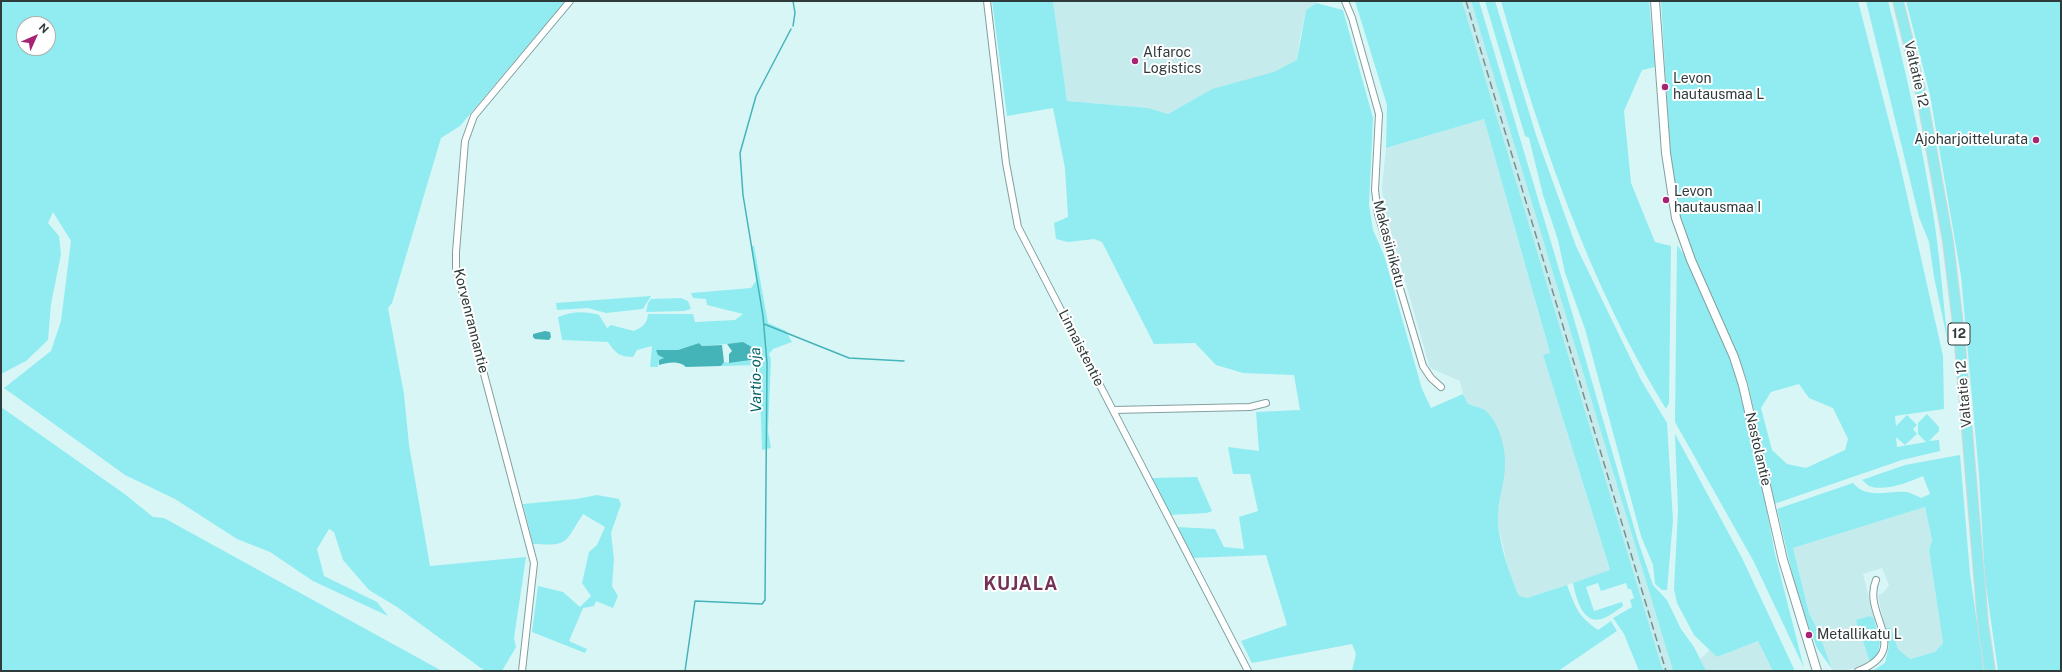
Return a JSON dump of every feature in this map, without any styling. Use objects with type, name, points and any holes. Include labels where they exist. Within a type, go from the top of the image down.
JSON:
[{"type":"highway","name":"Valtatie 12","points":[[1898,1],[1922,97],[1948,242],[1960,340],[1983,624],[1990,671]]},
{"type":"main road","name":"Nastolantie","points":[[1655,1],[1666,153],[1672,203],[1680,233],[1737,364],[1783,560],[1817,671]]},
{"type":"street","name":"Korvenrannantie","points":[[522,671],[534,563],[456,268],[456,252],[466,141],[474,116],[570,1]]},
{"type":"street","name":"Linnaistentie","points":[[986,1],[1006,163],[1018,227],[1248,671]]},
{"type":"street","name":"Makasiinikatu","points":[[1345,1],[1352,18],[1378,114],[1375,190],[1378,214],[1424,366],[1431,378],[1441,387]]},
{"type":"street","points":[[1113,410],[1250,406],[1266,404]]},
{"type":"street","points":[[1858,671],[1880,659],[1883,651],[1884,638],[1872,594],[1876,580]]},
{"type":"shaded area","points":[[1,1],[565,1],[460,126],[441,138],[392,303],[388,308],[404,394],[409,445],[430,566],[526,557],[514,638],[516,647],[502,671],[485,671],[397,607],[369,590],[343,560],[334,532],[329,529],[317,549],[324,576],[377,602],[388,616],[313,581],[270,552],[237,539],[175,499],[125,475],[4,388],[51,351],[61,321],[71,241],[53,212],[48,223],[59,236],[61,254],[51,304],[48,340],[26,361],[1,374]]},
{"type":"shaded area","points":[[992,1],[1053,1],[1067,101],[1148,108],[1168,114],[1212,89],[1274,72],[1297,60],[1306,10],[1316,3],[1343,10],[1373,118],[1369,205],[1373,230],[1384,255],[1422,389],[1431,408],[1463,394],[1468,404],[1483,409],[1493,419],[1497,426],[1505,458],[1505,471],[1498,510],[1498,525],[1505,557],[1519,596],[1527,598],[1567,585],[1575,605],[1581,615],[1591,625],[1598,630],[1611,621],[1617,631],[1558,671],[1352,671],[1356,654],[1352,644],[1252,663],[1241,641],[1287,625],[1266,555],[1192,558],[1177,527],[1215,529],[1224,547],[1244,549],[1239,517],[1258,511],[1250,474],[1233,474],[1228,447],[1259,451],[1256,412],[1300,410],[1294,375],[1243,373],[1216,365],[1195,343],[1154,344],[1102,242],[1094,239],[1068,242],[1056,239],[1054,223],[1068,217],[1065,168],[1053,108],[1007,116]]},
{"type":"shaded area","points":[[1053,1],[1317,1],[1306,10],[1297,60],[1274,73],[1212,89],[1168,114],[1148,108],[1067,101]]},
{"type":"shaded area","points":[[1355,1],[1462,1],[1663,671],[1639,671],[1624,634],[1613,618],[1632,607],[1630,600],[1634,598],[1631,589],[1628,589],[1626,583],[1601,591],[1598,583],[1586,587],[1594,611],[1622,602],[1623,606],[1612,614],[1597,620],[1586,615],[1582,610],[1576,596],[1573,583],[1610,570],[1543,355],[1550,353],[1484,119],[1386,148],[1387,105]]},
{"type":"shaded area","points":[[1462,1],[1471,1],[1673,671],[1663,671]]},
{"type":"shaded area","points":[[1471,1],[1479,1],[1576,326],[1638,541],[1653,585],[1667,600],[1681,629],[1694,647],[1706,671],[1673,671]]},
{"type":"shaded area","points":[[1485,1],[1495,1],[1536,135],[1576,246],[1641,380],[1667,423],[1673,520],[1667,590],[1662,590],[1655,584],[1653,565],[1641,536],[1585,329],[1565,273],[1558,240],[1543,195],[1529,138],[1525,136]]},
{"type":"shaded area","points":[[1501,1],[1649,1],[1655,67],[1642,70],[1624,111],[1631,183],[1655,242],[1671,246],[1669,403],[1666,409],[1638,361],[1613,312],[1570,211],[1550,159],[1516,54]]},
{"type":"shaded area","points":[[1661,1],[1858,1],[1899,160],[1943,356],[1944,409],[1895,416],[1896,426],[1907,415],[1917,425],[1913,429],[1917,434],[1905,445],[1896,437],[1897,447],[1926,442],[1918,434],[1918,423],[1927,414],[1939,427],[1939,431],[1929,441],[1939,440],[1940,451],[1902,460],[1774,504],[1748,384],[1738,355],[1694,260],[1679,219],[1670,150]],"holes":[[[1799,384],[1809,398],[1833,408],[1848,439],[1845,450],[1806,468],[1787,464],[1772,450],[1761,408],[1771,392]]]},
{"type":"shaded area","points":[[1866,1],[1888,1],[1901,54],[1933,213],[1940,262],[1948,343],[1934,277],[1929,242],[1919,217]]},
{"type":"shaded area","points":[[1906,1],[2061,1],[2061,671],[1998,671],[1985,579],[1979,475],[1961,276],[1930,95]]},
{"type":"shaded area","points":[[1484,119],[1550,354],[1543,355],[1610,571],[1527,598],[1519,596],[1511,579],[1497,517],[1505,464],[1483,409],[1468,404],[1463,394],[1460,381],[1430,368],[1385,211],[1382,187],[1386,148]]},
{"type":"shaded area","points":[[1677,245],[1687,259],[1731,358],[1740,385],[1757,459],[1775,554],[1804,668],[1754,562],[1675,422]]},
{"type":"shaded area","points":[[751,246],[754,246],[768,323],[786,331],[792,342],[773,349],[769,354],[771,360],[768,431],[771,448],[762,450],[759,365],[721,366],[724,362],[758,359],[757,350],[727,344],[702,346],[699,343],[678,350],[656,350],[665,358],[659,360],[658,367],[650,367],[652,346],[637,350],[633,357],[628,357],[618,354],[608,342],[562,340],[558,317],[573,313],[584,312],[599,315],[607,328],[611,325],[634,331],[644,325],[648,314],[693,314],[695,322],[735,320],[743,314],[707,305],[706,299],[693,298],[691,293],[751,288],[756,281]]},
{"type":"shaded area","points":[[651,296],[643,309],[606,313],[588,308],[557,310],[556,303]]},
{"type":"shaded area","points":[[681,298],[688,301],[691,309],[684,311],[646,312],[648,303],[651,299]]},
{"type":"shaded area","points":[[545,331],[550,332],[551,337],[549,340],[535,339],[533,337],[533,334]]},
{"type":"shaded area","points":[[743,342],[757,350],[758,359],[729,363],[729,354],[732,351],[727,344]]},
{"type":"shaded area","points":[[699,343],[702,346],[722,345],[724,362],[721,366],[686,367],[680,363],[666,363],[659,365],[659,360],[664,358],[658,355],[656,350],[678,350]]},
{"type":"shaded area","points":[[1,407],[126,495],[153,517],[164,518],[442,671],[1,671]]},
{"type":"shaded area","points":[[1675,434],[1742,558],[1795,671],[1773,671],[1758,641],[1717,657],[1694,635],[1677,603],[1674,589],[1678,510]]},
{"type":"shaded area","points":[[1960,455],[1970,574],[1984,671],[1872,671],[1885,663],[1889,646],[1885,628],[1891,628],[1898,649],[1910,659],[1935,652],[1943,643],[1929,550],[1932,540],[1925,507],[1793,548],[1809,613],[1818,631],[1832,669],[1817,648],[1805,617],[1793,577],[1777,509],[1853,483],[1859,488],[1871,493],[1907,492],[1921,498],[1930,494],[1923,476],[1904,483],[1882,488],[1869,486],[1862,480],[1905,465]]},
{"type":"shaded area","points":[[1197,477],[1212,511],[1207,513],[1169,515],[1152,478]]},
{"type":"shaded area","points":[[597,495],[619,499],[621,504],[611,533],[614,559],[612,586],[618,596],[613,608],[596,601],[594,606],[583,608],[569,641],[587,649],[585,653],[532,632],[538,586],[563,592],[580,607],[591,596],[582,583],[589,552],[597,545],[605,527],[583,514],[565,541],[554,544],[533,544],[523,504],[576,499]]},
{"type":"shaded area","points":[[1925,507],[1932,540],[1929,550],[1943,643],[1935,652],[1910,659],[1898,649],[1891,628],[1885,628],[1878,596],[1884,592],[1889,585],[1882,568],[1863,574],[1874,618],[1869,616],[1870,662],[1845,671],[1833,671],[1818,631],[1809,613],[1793,548]]},
{"type":"shaded area","points":[[1870,616],[1874,618],[1880,643],[1877,657],[1870,662],[1856,620]]},
{"type":"shaded area","points":[[1758,641],[1773,671],[1704,671],[1700,659],[1710,650],[1717,657]]},
{"type":"waterway","name":"Vartio-oja","points":[[793,1],[795,13],[793,26]]},
{"type":"waterway","name":"Vartio-oja","points":[[685,671],[695,601],[762,604],[765,600],[767,363],[763,316],[743,195],[740,153],[756,96],[791,29]]},
{"type":"waterway","points":[[764,324],[849,358],[904,361]]},
{"type":"railway","points":[[1466,1],[1666,671]]},
{"type":"place","name":"Alfaroc Logistics","points":[[1135,61]]},
{"type":"place","name":"Levon hautausmaa L","points":[[1665,87]]},
{"type":"place","name":"Ajoharjoittelurata","points":[[2036,140]]},
{"type":"place","name":"Levon hautausmaa I","points":[[1666,200]]},
{"type":"place","name":"Metallikatu L","points":[[1809,635]]},
{"type":"district","name":"KUJALA","points":[[1021,584]]}]
